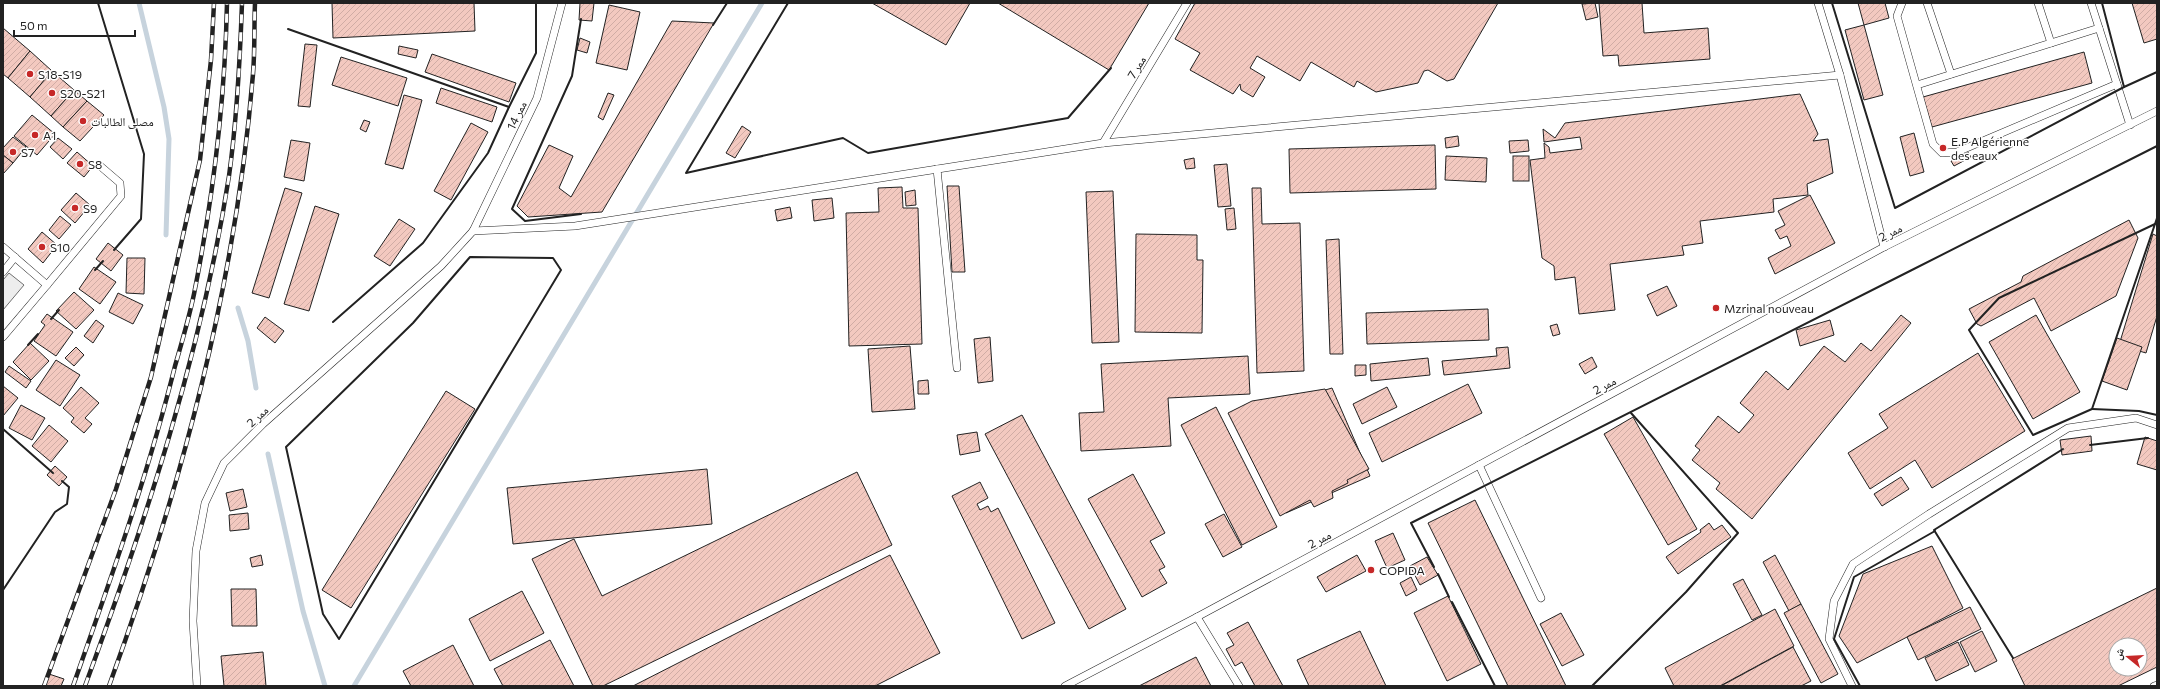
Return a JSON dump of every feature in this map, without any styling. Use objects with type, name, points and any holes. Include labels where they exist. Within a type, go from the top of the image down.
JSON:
[{"type":"lane","name":"ممر 14","points":[[472,231],[537,98],[562,3]]},
{"type":"lane","name":"ممر 7","points":[[1103,143],[1187,3]]},
{"type":"lane","points":[[1818,3],[1840,74],[1884,247]]},
{"type":"lane","points":[[1902,3],[1897,16],[1933,144],[1942,153],[1957,152],[2117,84]]},
{"type":"lane","points":[[1927,3],[1951,74]]},
{"type":"lane","points":[[2038,3],[2051,43]]},
{"type":"lane","points":[[2091,3],[2130,125]]},
{"type":"lane","points":[[1916,85],[2099,28]]},
{"type":"lane","points":[[472,231],[575,226],[1103,143],[1840,74]]},
{"type":"lane","name":"ممر 2","points":[[1065,686],[1197,617],[1884,247],[2157,111]]},
{"type":"lane","points":[[3,337],[121,196],[120,183],[99,165]]},
{"type":"lane","points":[[938,169],[957,368]]},
{"type":"lane","name":"ممر 2","points":[[197,686],[193,621],[196,552],[205,503],[224,463],[263,424],[440,266],[472,231]]},
{"type":"lane","points":[[3,247],[47,285]]},
{"type":"lane","points":[[3,272],[15,257]]},
{"type":"lane","points":[[1852,686],[1829,640],[1834,601],[1853,564],[1929,514],[2068,428],[2136,418],[2157,425]]},
{"type":"lane","points":[[1479,465],[1541,598]]},
{"type":"lane","points":[[1197,617],[1239,686]]},
{"type":"shaded area","points":[[9,273],[24,285],[3,310],[3,280]]},
{"type":"building","points":[[332,3],[474,3],[475,31],[333,38]]},
{"type":"building","points":[[580,3],[594,3],[592,21],[579,20]]},
{"type":"building","points":[[872,3],[970,3],[946,45]]},
{"type":"building","points":[[998,3],[1149,3],[1109,70]]},
{"type":"building","points":[[1195,3],[1498,3],[1454,79],[1447,81],[1428,70],[1424,71],[1418,83],[1376,92],[1357,81],[1354,87],[1311,62],[1300,81],[1257,56],[1250,68],[1265,77],[1253,97],[1241,90],[1240,84],[1233,94],[1190,70],[1200,53],[1175,39]]},
{"type":"building","points":[[1595,3],[1598,17],[1586,20],[1582,4]]},
{"type":"building","points":[[1599,3],[1642,3],[1644,33],[1708,28],[1710,59],[1619,66],[1618,55],[1603,56]]},
{"type":"building","points":[[1858,3],[1885,3],[1889,18],[1864,25]]},
{"type":"building","points":[[2132,3],[2157,3],[2157,39],[2144,43]]},
{"type":"building","points":[[609,5],[640,12],[627,70],[596,63]]},
{"type":"building","points":[[672,21],[714,23],[602,212],[528,217],[517,206],[549,145],[573,156],[559,188],[571,197]]},
{"type":"building","points":[[1864,25],[1883,95],[1864,100],[1845,30]]},
{"type":"building","points":[[3,28],[30,51],[8,78],[3,74]]},
{"type":"building","points":[[580,38],[590,42],[587,53],[577,50]]},
{"type":"building","points":[[305,44],[317,45],[310,107],[298,106]]},
{"type":"building","points":[[399,46],[418,50],[416,58],[398,54]]},
{"type":"building","name":"S18-S19","points":[[30,51],[52,71],[30,97],[8,78]]},
{"type":"building","points":[[2084,52],[2092,83],[1932,127],[1923,97]]},
{"type":"building","points":[[432,54],[516,83],[509,102],[425,72]]},
{"type":"building","points":[[341,57],[407,78],[398,106],[332,85]]},
{"type":"building","name":"S20-S21","points":[[52,71],[74,90],[51,116],[30,97]]},
{"type":"building","points":[[441,88],[497,107],[492,122],[436,103]]},
{"type":"building","points":[[74,90],[87,101],[63,127],[51,116]]},
{"type":"building","points":[[608,93],[614,95],[603,120],[598,117]]},
{"type":"building","points":[[1800,94],[1818,134],[1813,141],[1828,139],[1833,173],[1807,184],[1808,195],[1773,199],[1774,212],[1700,221],[1703,243],[1682,246],[1684,255],[1610,264],[1615,310],[1579,314],[1575,277],[1555,280],[1554,266],[1542,258],[1530,160],[1545,158],[1544,143],[1549,147],[1550,153],[1582,149],[1580,137],[1544,142],[1543,129],[1555,138],[1565,123]]},
{"type":"building","points":[[404,95],[422,100],[403,169],[385,164]]},
{"type":"building","name":"مصلى الطالبات","points":[[87,101],[104,115],[80,141],[63,127]]},
{"type":"building","name":"A1","points":[[32,115],[55,134],[37,155],[14,136]]},
{"type":"building","points":[[364,120],[370,122],[366,132],[360,129]]},
{"type":"building","points":[[471,123],[488,132],[451,200],[434,191]]},
{"type":"building","points":[[742,126],[751,132],[735,158],[726,153]]},
{"type":"building","points":[[1914,133],[1924,172],[1910,176],[1900,137]]},
{"type":"building","points":[[1458,136],[1459,146],[1446,148],[1445,138]]},
{"type":"building","name":"S7","points":[[13,137],[26,147],[13,163],[3,155],[3,148]]},
{"type":"building","points":[[58,138],[72,149],[63,159],[50,147]]},
{"type":"building","points":[[291,140],[310,143],[304,181],[284,177]]},
{"type":"building","points":[[1528,140],[1529,151],[1510,153],[1509,141]]},
{"type":"building","points":[[1435,145],[1436,189],[1290,193],[1289,149]]},
{"type":"building","name":"S8","points":[[77,152],[93,166],[84,177],[67,163]]},
{"type":"building","points":[[1968,152],[1971,157],[1954,166],[1951,161]]},
{"type":"building","points":[[3,155],[13,163],[3,174]]},
{"type":"building","points":[[1446,156],[1487,158],[1486,182],[1445,180]]},
{"type":"building","points":[[1513,156],[1529,156],[1529,181],[1513,181]]},
{"type":"building","points":[[1194,158],[1195,168],[1186,169],[1184,160]]},
{"type":"building","points":[[1227,164],[1231,206],[1218,207],[1214,165]]},
{"type":"building","points":[[947,186],[959,186],[965,272],[952,272]]},
{"type":"building","points":[[902,187],[903,208],[918,208],[922,344],[849,346],[846,213],[879,212],[878,188]]},
{"type":"building","points":[[285,188],[302,193],[269,298],[252,293]]},
{"type":"building","points":[[1252,188],[1261,188],[1262,224],[1300,223],[1304,371],[1257,373]]},
{"type":"building","points":[[915,190],[916,205],[906,206],[905,192]]},
{"type":"building","points":[[1113,191],[1119,342],[1092,343],[1086,192]]},
{"type":"building","name":"S9","points":[[76,193],[90,205],[75,223],[61,210]]},
{"type":"building","points":[[1810,195],[1835,243],[1775,274],[1768,258],[1791,246],[1787,236],[1780,239],[1775,230],[1785,225],[1778,211]]},
{"type":"building","points":[[832,198],[834,218],[814,221],[812,200]]},
{"type":"building","points":[[315,206],[339,214],[309,311],[284,304]]},
{"type":"building","points":[[790,207],[792,218],[777,221],[775,210]]},
{"type":"building","points":[[1234,208],[1236,229],[1227,230],[1225,209]]},
{"type":"building","points":[[60,216],[71,225],[59,239],[49,230]]},
{"type":"building","points":[[399,219],[415,229],[390,266],[374,256]]},
{"type":"building","points":[[2129,220],[2138,238],[2116,296],[2051,331],[2034,298],[1981,326],[1977,324],[1969,309],[2021,282],[2023,276]]},
{"type":"building","name":"S10","points":[[42,232],[57,245],[43,263],[28,249]]},
{"type":"building","points":[[1136,234],[1197,235],[1197,260],[1203,260],[1202,333],[1135,332]]},
{"type":"building","points":[[2153,234],[2157,236],[2157,316],[2146,353],[2119,345]]},
{"type":"building","points":[[1339,239],[1343,354],[1330,354],[1326,240]]},
{"type":"building","points":[[108,243],[123,255],[111,271],[96,259]]},
{"type":"building","points":[[127,258],[145,258],[144,294],[126,293]]},
{"type":"building","points":[[94,267],[116,282],[100,304],[79,289]]},
{"type":"building","points":[[1667,286],[1677,306],[1657,316],[1647,295]]},
{"type":"building","points":[[74,292],[94,310],[76,329],[56,311]]},
{"type":"building","points":[[118,293],[143,305],[133,324],[109,312]]},
{"type":"building","points":[[1488,309],[1489,340],[1367,344],[1366,313]]},
{"type":"building","points":[[47,314],[73,332],[56,356],[34,341],[45,325],[41,322]]},
{"type":"building","points":[[1901,315],[1911,323],[1752,519],[1716,489],[1720,483],[1692,460],[1700,450],[1695,446],[1718,416],[1739,433],[1754,415],[1740,403],[1766,371],[1788,390],[1824,346],[1845,362],[1861,343],[1871,351]]},
{"type":"building","points":[[2036,315],[2080,392],[2033,419],[1989,342]]},
{"type":"building","points":[[265,317],[284,331],[275,343],[257,328]]},
{"type":"building","points":[[96,320],[104,326],[93,343],[84,336]]},
{"type":"building","points":[[1830,320],[1834,335],[1800,346],[1796,330]]},
{"type":"building","points":[[1557,324],[1560,334],[1553,336],[1550,326]]},
{"type":"building","points":[[990,337],[993,381],[978,383],[974,339]]},
{"type":"building","points":[[2117,338],[2142,347],[2127,390],[2102,381]]},
{"type":"building","points":[[30,343],[49,361],[31,380],[13,362]]},
{"type":"building","points":[[910,346],[915,409],[872,412],[868,349]]},
{"type":"building","points":[[76,347],[84,355],[74,366],[65,358]]},
{"type":"building","points":[[1508,347],[1510,368],[1444,375],[1442,361],[1497,356],[1496,348]]},
{"type":"building","points":[[1978,353],[2025,431],[1932,488],[1915,460],[1870,489],[1848,453],[1888,428],[1879,414]]},
{"type":"building","points":[[1248,356],[1250,394],[1168,398],[1171,446],[1081,451],[1079,413],[1104,412],[1101,364]]},
{"type":"building","points":[[1592,357],[1597,367],[1585,374],[1579,364]]},
{"type":"building","points":[[1428,358],[1430,375],[1371,381],[1370,364]]},
{"type":"building","points":[[56,360],[80,375],[60,406],[36,390]]},
{"type":"building","points":[[1355,365],[1366,365],[1366,375],[1355,376]]},
{"type":"building","points":[[9,366],[31,381],[26,388],[5,372]]},
{"type":"building","points":[[928,380],[929,394],[918,394],[918,381]]},
{"type":"building","points":[[1468,384],[1482,413],[1382,462],[1369,433]]},
{"type":"building","points":[[3,386],[18,398],[3,416]]},
{"type":"building","points":[[81,387],[99,403],[85,418],[92,424],[84,433],[71,422],[74,418],[63,408]]},
{"type":"building","points":[[1387,387],[1397,407],[1362,424],[1353,404]]},
{"type":"building","points":[[1332,388],[1370,476],[1286,513],[1231,418]]},
{"type":"building","points":[[1325,389],[1369,469],[1347,480],[1348,483],[1332,491],[1333,498],[1314,507],[1310,500],[1280,516],[1228,413],[1252,401]]},
{"type":"building","points":[[446,391],[475,409],[351,608],[322,590]]},
{"type":"building","points":[[21,405],[45,418],[32,440],[9,428]]},
{"type":"building","points":[[1216,407],[1277,527],[1242,545],[1181,425]]},
{"type":"building","points":[[1022,415],[1126,609],[1089,629],[985,434]]},
{"type":"building","points":[[1633,417],[1697,529],[1668,545],[1604,434]]},
{"type":"building","points":[[49,425],[68,441],[51,462],[32,446]]},
{"type":"building","points":[[977,432],[980,451],[960,455],[957,435]]},
{"type":"building","points":[[2091,436],[2092,451],[2062,455],[2060,440]]},
{"type":"building","points":[[2145,437],[2157,441],[2157,470],[2137,464]]},
{"type":"building","points":[[55,466],[67,477],[59,486],[47,475]]},
{"type":"building","points":[[707,469],[712,524],[513,544],[507,488]]},
{"type":"building","points":[[857,472],[892,545],[603,686],[593,686],[532,559],[574,539],[602,596]]},
{"type":"building","points":[[1133,474],[1165,533],[1150,541],[1165,567],[1159,570],[1167,583],[1142,597],[1088,499]]},
{"type":"building","points":[[1901,477],[1909,489],[1882,506],[1874,494]]},
{"type":"building","points":[[980,482],[988,498],[977,504],[980,510],[988,506],[991,512],[998,508],[1055,623],[1022,639],[952,496]]},
{"type":"building","points":[[243,489],[247,507],[230,511],[226,493]]},
{"type":"building","points":[[1475,500],[1566,686],[1508,686],[1428,523]]},
{"type":"building","points":[[248,513],[249,529],[230,531],[229,515]]},
{"type":"building","points":[[1224,514],[1242,547],[1223,557],[1205,524]]},
{"type":"building","points":[[1709,523],[1714,530],[1722,525],[1731,537],[1678,574],[1666,557],[1701,532],[1700,530]]},
{"type":"building","points":[[1393,533],[1405,560],[1387,568],[1375,541]]},
{"type":"building","points":[[1932,546],[1963,608],[1857,663],[1839,636],[1863,574]]},
{"type":"building","points":[[261,555],[263,565],[252,567],[250,558]]},
{"type":"building","points":[[890,555],[940,653],[875,686],[633,686]]},
{"type":"building","points":[[1357,555],[1366,571],[1326,592],[1317,577]]},
{"type":"building","points":[[1775,555],[1801,604],[1789,611],[1763,562]]},
{"type":"building","points":[[1427,557],[1438,575],[1420,585],[1410,566]]},
{"type":"building","points":[[1411,577],[1417,590],[1406,596],[1400,583]]},
{"type":"building","points":[[1743,579],[1762,615],[1752,620],[1733,584]]},
{"type":"building","points":[[2157,588],[2157,667],[2148,671],[2148,637],[2108,637],[2108,677],[2136,677],[2118,686],[2025,686],[2012,659]]},
{"type":"building","points":[[231,589],[256,589],[257,626],[232,626]]},
{"type":"building","points":[[522,591],[544,633],[490,661],[469,619]]},
{"type":"building","points":[[1448,596],[1481,664],[1447,681],[1414,613]]},
{"type":"building","points":[[1801,604],[1838,674],[1821,683],[1784,613]]},
{"type":"building","points":[[1970,607],[1981,629],[1918,660],[1907,637]]},
{"type":"building","points":[[1775,609],[1794,646],[1720,686],[1674,686],[1665,668]]},
{"type":"building","points":[[1561,613],[1584,655],[1562,666],[1540,624]]},
{"type":"building","points":[[1248,622],[1283,686],[1255,686],[1242,662],[1235,666],[1226,649],[1234,645],[1227,633]]},
{"type":"building","points":[[1360,631],[1386,686],[1309,686],[1297,660]]},
{"type":"building","points":[[1982,631],[1997,661],[1975,672],[1960,642]]},
{"type":"building","points":[[550,640],[574,686],[503,686],[494,669]]},
{"type":"building","points":[[1958,642],[1969,665],[1936,681],[1925,658]]},
{"type":"building","points":[[453,645],[474,686],[411,686],[403,671]]},
{"type":"building","points":[[1793,647],[1811,681],[1801,686],[1721,686]]},
{"type":"building","points":[[263,652],[266,686],[224,686],[221,656]]},
{"type":"building","points":[[1196,657],[1211,686],[1139,686]]},
{"type":"building","points":[[49,674],[64,679],[61,686],[45,686]]},
{"type":"waterway","points":[[139,3],[164,107],[169,139],[166,235]]},
{"type":"waterway","points":[[354,686],[762,3]]},
{"type":"waterway","points":[[238,308],[248,341],[256,388]]},
{"type":"waterway","points":[[268,454],[303,611],[325,686]]},
{"type":"railway","points":[[44,686],[116,489],[151,377],[200,160],[211,60],[214,3]]},
{"type":"railway","points":[[73,686],[141,487],[192,303],[207,222],[217,149],[224,76],[227,3]]},
{"type":"railway","points":[[85,686],[108,624],[150,498],[188,371],[204,306],[218,241],[232,155],[238,90],[242,3]]},
{"type":"railway","points":[[109,686],[135,611],[182,461],[202,384],[219,308],[245,152],[254,65],[255,3]]},
{"type":"wall","points":[[98,3],[144,154],[141,219],[114,250]]},
{"type":"wall","points":[[509,107],[536,53],[536,3]]},
{"type":"wall","points":[[713,25],[727,3]]},
{"type":"wall","points":[[788,3],[686,173],[843,138],[868,153],[1068,118],[1111,68]]},
{"type":"wall","points":[[1832,3],[1895,208],[2124,87]]},
{"type":"wall","points":[[2102,3],[2124,87],[2157,72]]},
{"type":"wall","points":[[581,19],[572,76],[512,209],[525,221],[581,214]]},
{"type":"wall","points":[[288,29],[509,107],[488,153],[423,243],[333,322]]},
{"type":"wall","points":[[1434,567],[1411,523],[2157,146]]},
{"type":"wall","points":[[2155,224],[2157,218]]},
{"type":"wall","points":[[2155,224],[2092,409],[2033,435],[1969,330],[1999,298],[2155,224]]},
{"type":"wall","points":[[470,257],[553,258],[561,270],[339,639],[323,614],[286,447],[413,323],[470,257]]},
{"type":"wall","points":[[95,270],[103,261]]},
{"type":"wall","points":[[51,319],[59,310]]},
{"type":"wall","points":[[28,345],[38,334]]},
{"type":"wall","points":[[2092,409],[2139,411],[2157,415]]},
{"type":"wall","points":[[1592,686],[1686,592],[1738,533],[1631,413]]},
{"type":"wall","points":[[3,429],[53,473]]},
{"type":"wall","points":[[2090,445],[2148,438]]},
{"type":"wall","points":[[2013,658],[1934,530],[2063,449]]},
{"type":"wall","points":[[3,590],[55,512],[67,504],[69,487],[62,481]]},
{"type":"wall","points":[[1860,686],[1834,639],[1854,577],[1935,531]]},
{"type":"wall","points":[[1438,574],[1449,597]]},
{"type":"wall","points":[[1452,602],[1495,686]]},
{"type":"place","name":"S18-S19","points":[[30,74]]},
{"type":"place","name":"S20-S21","points":[[52,93]]},
{"type":"place","name":"مصلى الطالبات","points":[[83,121]]},
{"type":"place","name":"A1","points":[[35,135]]},
{"type":"place","name":"E.P Algérienne des eaux","points":[[1943,148]]},
{"type":"place","name":"S7","points":[[13,152]]},
{"type":"place","name":"S8","points":[[80,164]]},
{"type":"place","name":"S9","points":[[75,208]]},
{"type":"place","name":"S10","points":[[42,247]]},
{"type":"place","name":"Mzrinal nouveau","points":[[1716,308]]},
{"type":"place","name":"COPIDA","points":[[1371,570]]}]
